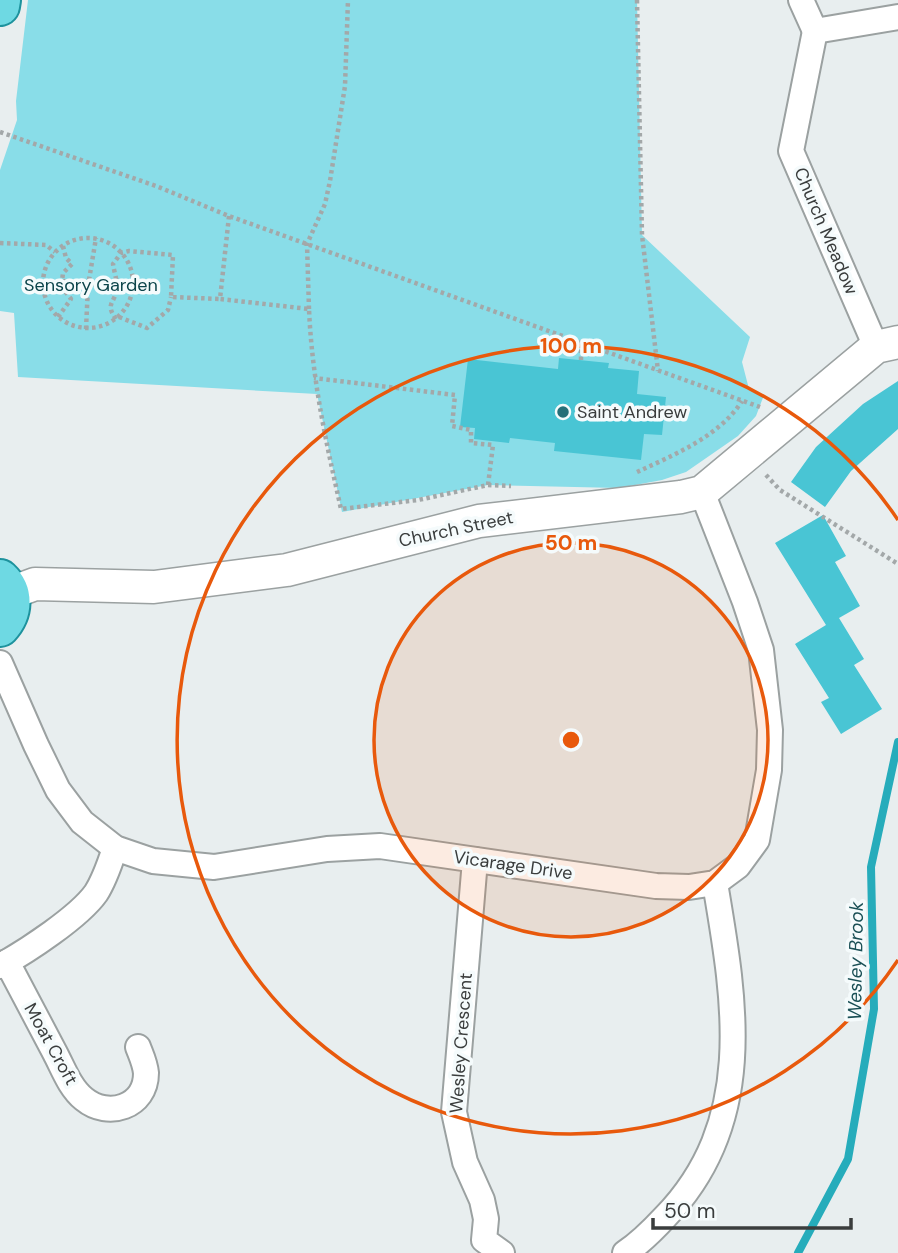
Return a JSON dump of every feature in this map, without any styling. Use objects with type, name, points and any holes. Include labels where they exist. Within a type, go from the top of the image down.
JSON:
[{"type":"main road","points":[[0,6],[1,0]]},
{"type":"street","points":[[801,0],[815,31],[898,18]]},
{"type":"street","name":"Church Meadow","points":[[815,31],[791,151],[887,345]]},
{"type":"street","name":"Church Street","points":[[3,601],[16,591],[35,584],[154,587],[287,570],[479,521],[681,497],[702,492],[790,418],[887,345]]},
{"type":"street","points":[[625,1253],[645,1238],[695,1182],[711,1151],[724,1115],[732,1069],[734,1025],[731,976],[715,883],[738,866],[757,840],[769,770],[770,730],[761,650],[702,492]]},
{"type":"street","name":"Vicarage Drive","points":[[0,663],[58,790],[82,822],[115,848],[153,861],[214,866],[327,849],[380,846],[656,886],[689,887],[715,883]]},
{"type":"street","points":[[4,964],[71,917],[95,894],[106,874],[115,848]]},
{"type":"street","name":"Wesley Crescent","points":[[475,860],[454,1112],[465,1162],[482,1200],[488,1249]]},
{"type":"street","name":"Moat Croft","points":[[4,964],[83,1099],[108,1109],[127,1107],[135,1101],[144,1084],[146,1072],[138,1047]]},
{"type":"path","points":[[348,0],[345,86],[330,181],[325,204],[307,244],[314,378],[341,509],[418,500],[488,485],[512,486]]},
{"type":"path","points":[[637,0],[642,235],[658,371]]},
{"type":"path","points":[[0,132],[156,186],[229,216],[790,418]]},
{"type":"path","points":[[220,299],[229,216]]},
{"type":"path","points":[[86,329],[88,283],[96,239]]},
{"type":"path","points":[[96,239],[110,243],[121,253],[131,268],[134,285],[130,302],[118,318],[99,327],[86,329],[73,326],[58,317],[47,302],[43,288],[45,268],[55,252],[63,246],[75,240],[96,239]]},
{"type":"path","points":[[0,243],[46,245],[55,252]]},
{"type":"path","points":[[58,317],[71,299],[64,290],[62,281],[64,273],[72,264],[66,258],[63,246]]},
{"type":"path","points":[[129,251],[173,255],[168,310],[147,328],[118,318],[111,312],[110,306],[117,286],[113,264],[121,253],[129,251]]},
{"type":"path","points":[[62,281],[117,286]]},
{"type":"path","points":[[171,297],[220,299],[309,309]]},
{"type":"path","points":[[581,360],[582,343]]},
{"type":"path","points":[[314,378],[455,395],[452,426],[471,430],[471,443],[493,445],[488,485]]},
{"type":"path","points":[[630,475],[666,460],[711,432],[731,416],[742,401]]},
{"type":"path","points":[[747,454],[780,490],[898,564]]},
{"type":"green space","name":"Sensory Garden","points":[[28,0],[637,0],[642,235],[750,337],[742,362],[749,389],[764,395],[756,416],[738,436],[686,472],[662,480],[619,488],[488,485],[342,512],[317,394],[18,377],[14,313],[0,311],[0,170],[17,120],[16,101]]},
{"type":"building","name":"Saint Andrew","points":[[559,358],[609,363],[608,368],[639,371],[637,394],[666,397],[662,435],[644,434],[641,460],[554,451],[555,443],[510,438],[509,443],[474,439],[475,428],[460,427],[468,359],[558,369]]},
{"type":"building","points":[[898,381],[898,429],[851,471],[825,507],[791,482],[816,447],[863,404]]},
{"type":"building","points":[[823,515],[846,556],[835,562],[860,606],[839,618],[864,659],[854,665],[882,709],[841,734],[821,702],[829,698],[795,644],[826,625],[775,543]]},
{"type":"waterway","name":"Wesley Brook","points":[[798,1253],[848,1159],[874,1009],[871,867],[898,742]]},
{"type":"place","name":"Saint Andrew","points":[[563,412]]}]
